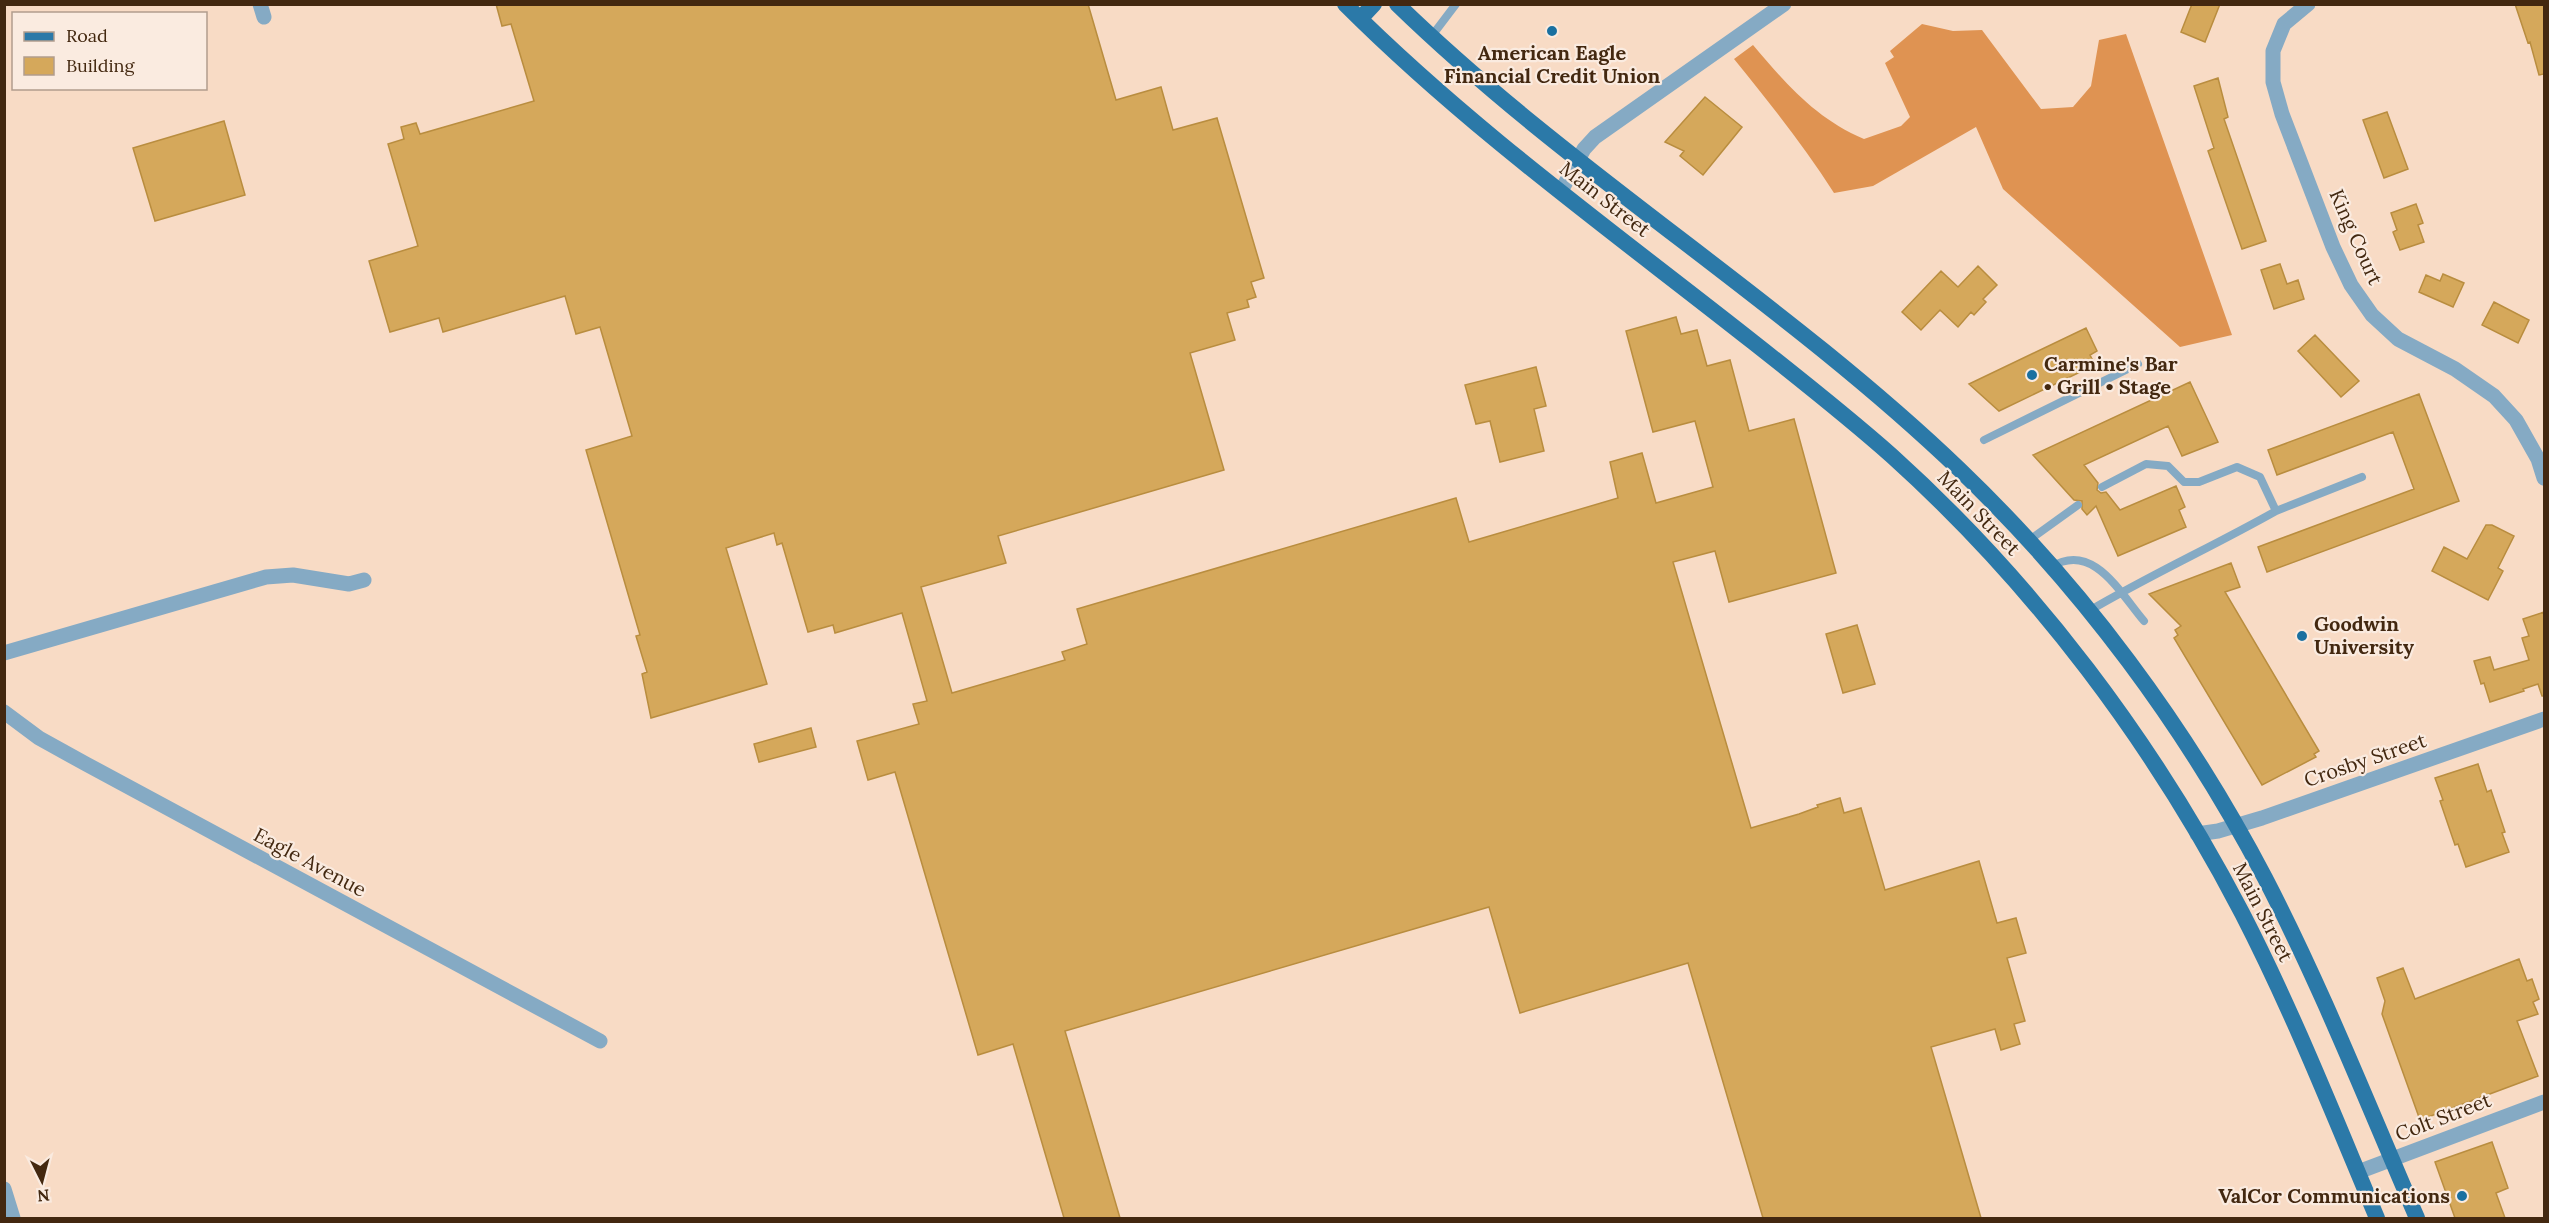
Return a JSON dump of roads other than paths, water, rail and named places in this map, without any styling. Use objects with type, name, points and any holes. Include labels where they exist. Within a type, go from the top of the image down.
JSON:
[{"type":"main road","name":"Main Street","points":[[1345,4],[1461,111],[1844,415],[1893,457],[1943,505],[2024,592],[2081,662],[2145,750],[2226,883],[2262,953],[2377,1218]]},
{"type":"main road","points":[[1360,19],[1374,4]]},
{"type":"main road","name":"Main Street","points":[[1397,4],[1494,92],[1873,393],[1957,467],[2028,541],[2089,611],[2155,699],[2236,826],[2297,944],[2417,1218]]},
{"type":"street","points":[[1561,191],[1589,143],[1598,135],[1784,4]]},
{"type":"street","name":"King Court","points":[[2308,4],[2284,24],[2273,51],[2273,82],[2333,248],[2351,285],[2372,315],[2398,339],[2454,369],[2494,396],[2516,420],[2541,458],[2544,478]]},
{"type":"street","points":[[4,652],[266,577],[293,575],[350,584],[364,580]]},
{"type":"street","name":"Eagle Avenue","points":[[4,712],[57,749],[600,1041]]},
{"type":"street","name":"Crosby Street","points":[[2197,834],[2236,826],[2544,719]]},
{"type":"street","name":"Colt Street","points":[[2358,1172],[2544,1102]]},
{"type":"street","points":[[4,1189],[13,1218]]},
{"type":"lane","points":[[1431,37],[1456,4]]},
{"type":"lane","points":[[1984,440],[2138,364]]},
{"type":"lane","points":[[2102,488],[2146,464],[2168,466],[2184,482],[2199,482],[2237,467],[2260,477],[2276,511]]},
{"type":"lane","points":[[2089,611],[2276,511],[2362,477]]},
{"type":"lane","points":[[2028,541],[2078,505]]},
{"type":"lane","points":[[2051,567],[2063,560],[2073,558],[2087,561],[2105,574],[2144,621]]},
{"type":"place","name":"American Eagle Financial Credit Union","points":[[1552,31]]},
{"type":"place","name":"Carmine's Bar • Grill • Stage","points":[[2032,375]]},
{"type":"place","name":"Goodwin University","points":[[2302,636]]},
{"type":"place","name":"ValCor Communications","points":[[2462,1196]]}]
